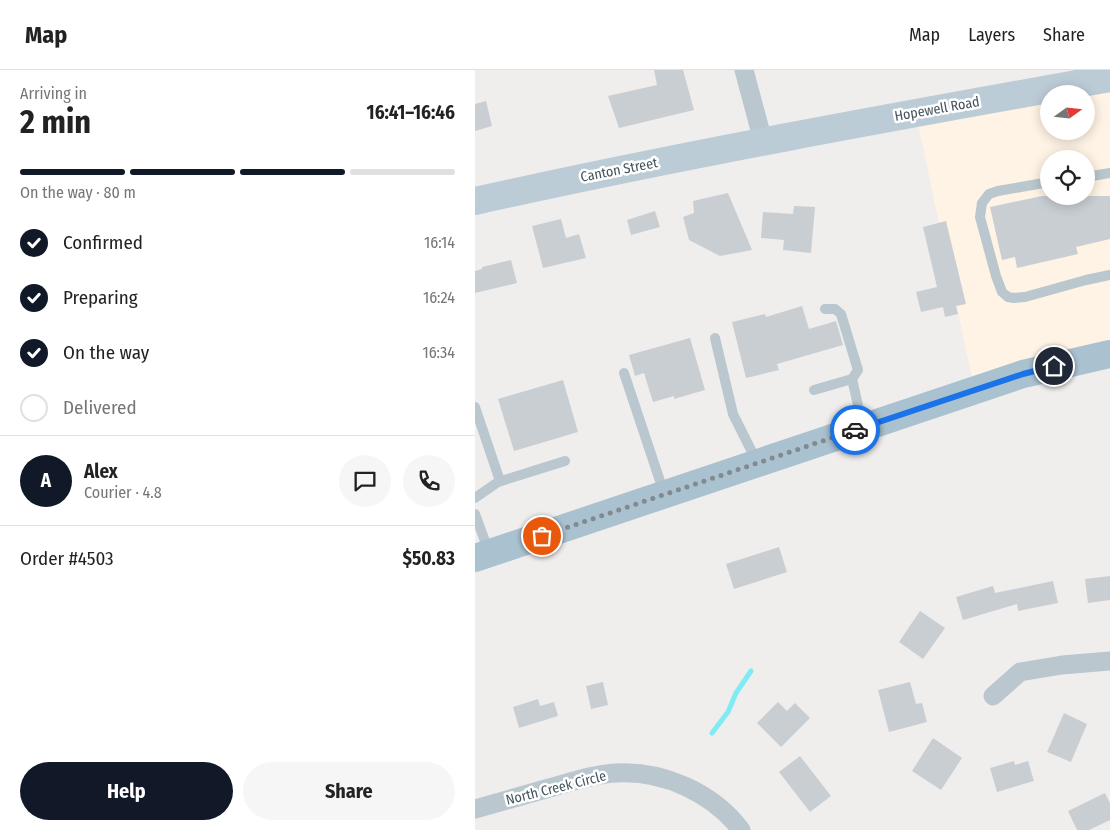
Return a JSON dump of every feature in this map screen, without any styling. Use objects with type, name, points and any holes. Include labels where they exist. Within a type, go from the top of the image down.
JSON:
[{"type":"main road","points":[[482,556],[1023,374],[1110,354]]},
{"type":"street","points":[[744,70],[763,141]]},
{"type":"street","name":"Hopewell Road","points":[[763,141],[1110,78]]},
{"type":"street","name":"Canton Street","points":[[475,201],[763,141]]},
{"type":"street","points":[[993,696],[1020,672],[1062,665],[1110,661]]},
{"type":"street","name":"North Creek Circle","points":[[475,809],[586,777],[617,773],[641,775],[671,781],[696,792],[719,807],[741,830]]},
{"type":"lane","points":[[1095,176],[1110,173]]},
{"type":"lane","points":[[1040,184],[989,194],[982,203],[980,217],[1002,292],[1008,297],[1025,297],[1110,275]]},
{"type":"lane","points":[[814,390],[852,379],[858,370],[841,314],[835,309],[825,309]]},
{"type":"lane","points":[[715,338],[733,414],[757,463]]},
{"type":"lane","points":[[624,373],[664,494]]},
{"type":"lane","points":[[852,379],[863,427]]},
{"type":"lane","points":[[475,407],[500,481]]},
{"type":"lane","points":[[475,498],[500,481],[565,461]]},
{"type":"lane","points":[[475,514],[482,556]]},
{"type":"shaded area","points":[[1110,74],[1110,355],[973,383],[914,105],[1040,85],[1040,140],[1095,140],[1095,85],[1040,85]]},
{"type":"building","points":[[654,70],[683,70],[694,110],[619,128],[608,96],[657,85]]},
{"type":"building","points":[[486,101],[492,126],[475,131],[475,104]]},
{"type":"building","points":[[728,193],[752,250],[720,256],[689,240],[683,217],[694,213],[693,201]]},
{"type":"building","points":[[1040,196],[1040,205],[1095,205],[1095,196],[1110,196],[1110,239],[1076,247],[1078,254],[1017,268],[1015,257],[1002,260],[990,207]]},
{"type":"building","points":[[794,206],[815,207],[811,253],[783,250],[784,240],[761,238],[763,212],[793,214]]},
{"type":"building","points":[[655,211],[660,227],[631,235],[627,220]]},
{"type":"building","points":[[561,219],[566,238],[579,234],[586,258],[543,268],[532,226]]},
{"type":"building","points":[[946,221],[966,304],[956,306],[958,314],[945,317],[943,307],[921,312],[916,292],[937,287],[923,227]]},
{"type":"building","points":[[511,260],[517,283],[475,293],[475,271],[482,269],[482,267]]},
{"type":"building","points":[[802,306],[809,329],[836,321],[843,345],[777,364],[779,370],[746,378],[732,322],[765,314],[766,317]]},
{"type":"building","points":[[690,338],[705,390],[674,399],[674,396],[653,402],[644,373],[635,376],[629,355]]},
{"type":"building","points":[[563,380],[578,432],[514,451],[498,399]]},
{"type":"building","points":[[779,547],[787,572],[734,589],[726,564]]},
{"type":"building","points":[[1110,576],[1110,600],[1088,603],[1085,579]]},
{"type":"building","points":[[1053,581],[1058,603],[1018,611],[1017,604],[963,620],[956,597],[993,586],[995,593]]},
{"type":"building","points":[[920,611],[945,628],[923,659],[899,642]]},
{"type":"building","points":[[603,682],[608,705],[591,709],[586,686]]},
{"type":"building","points":[[910,682],[916,704],[922,703],[927,722],[889,732],[878,690]]},
{"type":"building","points":[[538,699],[540,706],[554,702],[558,716],[519,728],[513,707]]},
{"type":"building","points":[[778,702],[787,711],[795,703],[810,718],[781,747],[757,723]]},
{"type":"building","points":[[1064,713],[1087,724],[1071,762],[1047,752]]},
{"type":"building","points":[[933,738],[962,758],[941,790],[912,771]]},
{"type":"building","points":[[800,756],[831,796],[810,812],[779,772]]},
{"type":"building","points":[[1014,761],[1015,765],[1028,761],[1034,781],[997,792],[990,768]]},
{"type":"building","points":[[1105,793],[1110,803],[1110,820],[1089,830],[1077,830],[1068,811]]},
{"type":"waterway","points":[[712,733],[728,712],[736,693],[751,671]]},
{"type":"way so far","points":[[542,536],[855,430]]},
{"type":"route","points":[[855,430],[1023,374],[1054,366]]}]
